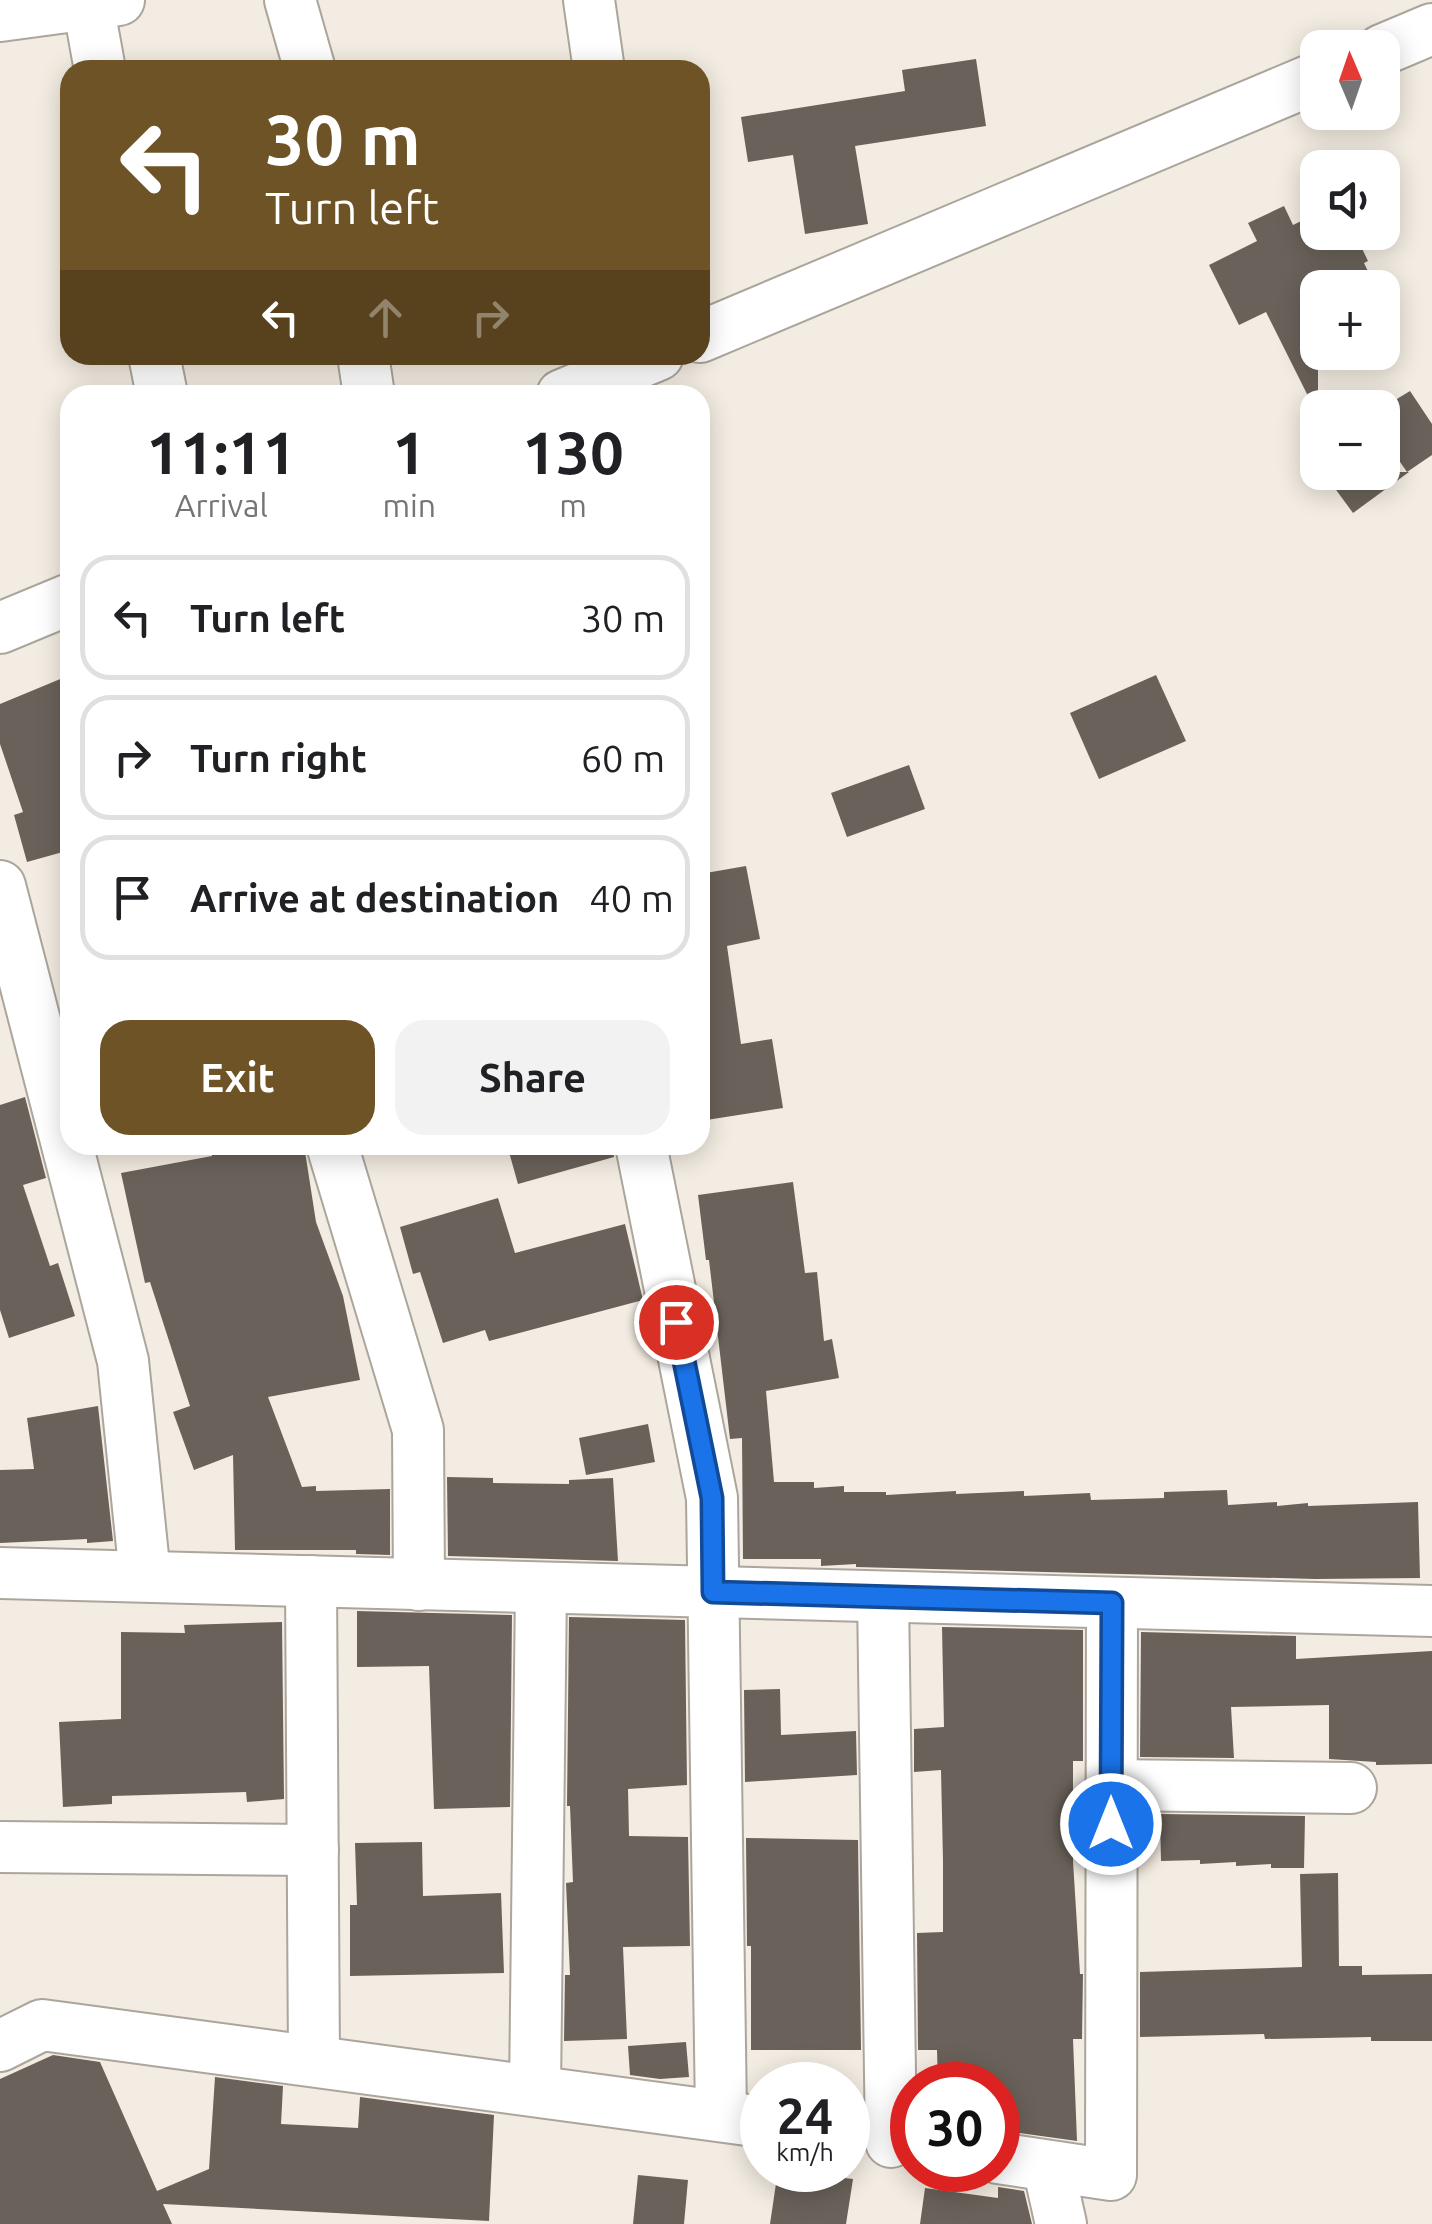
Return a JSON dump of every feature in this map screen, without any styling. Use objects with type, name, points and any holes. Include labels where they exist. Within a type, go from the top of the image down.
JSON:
[{"type":"street","points":[[290,0],[307,60]]},
{"type":"street","points":[[588,0],[598,60]]},
{"type":"street","points":[[0,16],[103,2],[100,60]]},
{"type":"street","points":[[1400,42],[1432,29]]},
{"type":"street","points":[[710,333],[1300,85]]},
{"type":"street","points":[[585,385],[631,365]]},
{"type":"street","points":[[0,628],[60,603]]},
{"type":"street","points":[[0,886],[60,1117]]},
{"type":"street","points":[[70,1155],[123,1360],[145,1576]]},
{"type":"street","points":[[335,1155],[418,1430],[420,1585]]},
{"type":"street","points":[[643,1155],[712,1498],[713,1592],[740,2082]]},
{"type":"street","points":[[0,1573],[1432,1612]]},
{"type":"street","points":[[311,1581],[314,2061]]},
{"type":"street","points":[[535,2090],[541,1588]]},
{"type":"street","points":[[883,1597],[884,2140]]},
{"type":"street","points":[[1020,2162],[1110,2175],[1112,1603]]},
{"type":"street","points":[[1112,1785],[1351,1788]]},
{"type":"street","points":[[0,1847],[313,1850]]},
{"type":"street","points":[[0,2046],[42,2025],[740,2118]]},
{"type":"street","points":[[1048,2166],[1062,2224]]},
{"type":"building","points":[[976,59],[986,126],[855,146],[868,224],[805,234],[793,155],[748,162],[741,117],[905,91],[902,70]]},
{"type":"building","points":[[1284,206],[1293,225],[1300,222],[1300,250],[1363,250],[1368,261],[1364,263],[1367,270],[1300,270],[1300,370],[1318,370],[1318,390],[1305,390],[1266,312],[1239,325],[1209,265],[1257,241],[1248,223]]},
{"type":"building","points":[[1410,391],[1432,424],[1432,455],[1407,472],[1400,462],[1400,397]]},
{"type":"building","points":[[1336,490],[1384,490],[1353,513]]},
{"type":"building","points":[[1156,675],[1186,741],[1099,779],[1070,713]]},
{"type":"building","points":[[60,679],[60,853],[27,862],[14,815],[23,812],[0,744],[0,704]]},
{"type":"building","points":[[909,765],[925,809],[847,837],[831,793]]},
{"type":"building","points":[[746,866],[760,939],[727,946],[741,1044],[772,1039],[783,1108],[710,1119],[710,872]]},
{"type":"building","points":[[25,1097],[46,1178],[23,1185],[50,1266],[58,1263],[75,1316],[9,1338],[0,1310],[0,1105]]},
{"type":"building","points":[[306,1155],[316,1222],[343,1296],[360,1380],[268,1397],[302,1487],[316,1486],[316,1491],[390,1489],[390,1555],[356,1554],[356,1550],[235,1550],[233,1455],[194,1470],[173,1412],[190,1406],[150,1282],[145,1283],[121,1173],[212,1156]]},
{"type":"building","points":[[510,1155],[614,1155],[614,1157],[518,1184]]},
{"type":"building","points":[[793,1182],[805,1273],[817,1272],[824,1341],[832,1339],[839,1378],[766,1391],[774,1482],[814,1482],[814,1488],[844,1486],[844,1492],[886,1495],[1024,1491],[1024,1496],[1090,1493],[1091,1500],[1164,1498],[1164,1492],[1227,1490],[1228,1505],[1418,1502],[1420,1578],[1315,1579],[856,1567],[821,1566],[821,1559],[743,1559],[742,1438],[730,1439],[698,1195]]},
{"type":"building","points":[[498,1198],[515,1253],[625,1224],[643,1300],[489,1341],[485,1330],[443,1343],[420,1272],[413,1274],[400,1227]]},
{"type":"building","points":[[98,1406],[113,1541],[0,1543],[0,1470],[34,1469],[27,1418]]},
{"type":"building","points":[[648,1424],[655,1462],[586,1475],[579,1438]]},
{"type":"building","points":[[447,1477],[493,1478],[493,1483],[569,1484],[569,1480],[613,1478],[618,1561],[448,1556]]},
{"type":"building","points":[[357,1611],[512,1615],[510,1807],[434,1809],[429,1666],[357,1667]]},
{"type":"building","points":[[569,1617],[685,1620],[687,1785],[628,1789],[629,1836],[688,1837],[690,1946],[623,1947],[627,2039],[564,2041],[565,1975],[570,1975],[566,1883],[573,1882],[567,1806]]},
{"type":"building","points":[[282,1622],[284,1799],[247,1802],[246,1792],[112,1796],[112,1804],[63,1807],[59,1722],[121,1719],[121,1632],[185,1633],[184,1625]]},
{"type":"building","points":[[942,1627],[1083,1630],[1083,1761],[1073,1761],[1073,1861],[1083,1974],[1082,2039],[1073,2039],[1077,2141],[1020,2133],[1020,2062],[937,2062],[937,2050],[918,2050],[917,1933],[943,1932],[943,1860],[941,1770],[914,1772],[914,1729],[944,1727]]},
{"type":"building","points":[[1141,1632],[1296,1636],[1296,1659],[1432,1651],[1432,1764],[1376,1765],[1329,1759],[1329,1705],[1231,1707],[1234,1758],[1140,1757]]},
{"type":"building","points":[[780,1689],[781,1735],[856,1731],[857,1775],[745,1782],[744,1690]]},
{"type":"building","points":[[1160,1814],[1305,1816],[1304,1868],[1161,1861]]},
{"type":"building","points":[[746,1838],[858,1840],[861,2050],[751,2050]]},
{"type":"building","points":[[422,1842],[423,1896],[501,1893],[504,1973],[350,1976],[350,1905],[357,1905],[355,1843]]},
{"type":"building","points":[[1338,1873],[1339,1966],[1362,1966],[1362,1975],[1432,1974],[1432,2041],[1371,2041],[1371,2037],[1265,2039],[1264,2034],[1140,2037],[1140,1972],[1302,1967],[1300,1874]]},
{"type":"building","points":[[686,2042],[689,2077],[630,2075],[628,2046]]},
{"type":"building","points":[[53,2055],[100,2062],[157,2191],[209,2169],[215,2077],[283,2086],[281,2124],[358,2128],[360,2097],[494,2115],[489,2221],[163,2204],[172,2224],[0,2224],[0,2079]]},
{"type":"building","points":[[638,2175],[688,2180],[684,2224],[633,2224]]},
{"type":"building","points":[[1024,2191],[1032,2224],[920,2224],[924,2192],[998,2198],[998,2192]]},
{"type":"building","points":[[775,2192],[851,2192],[846,2224],[770,2224]]},
{"type":"route","points":[[676,1322],[712,1498],[713,1592],[1112,1603],[1111,1824]]}]
